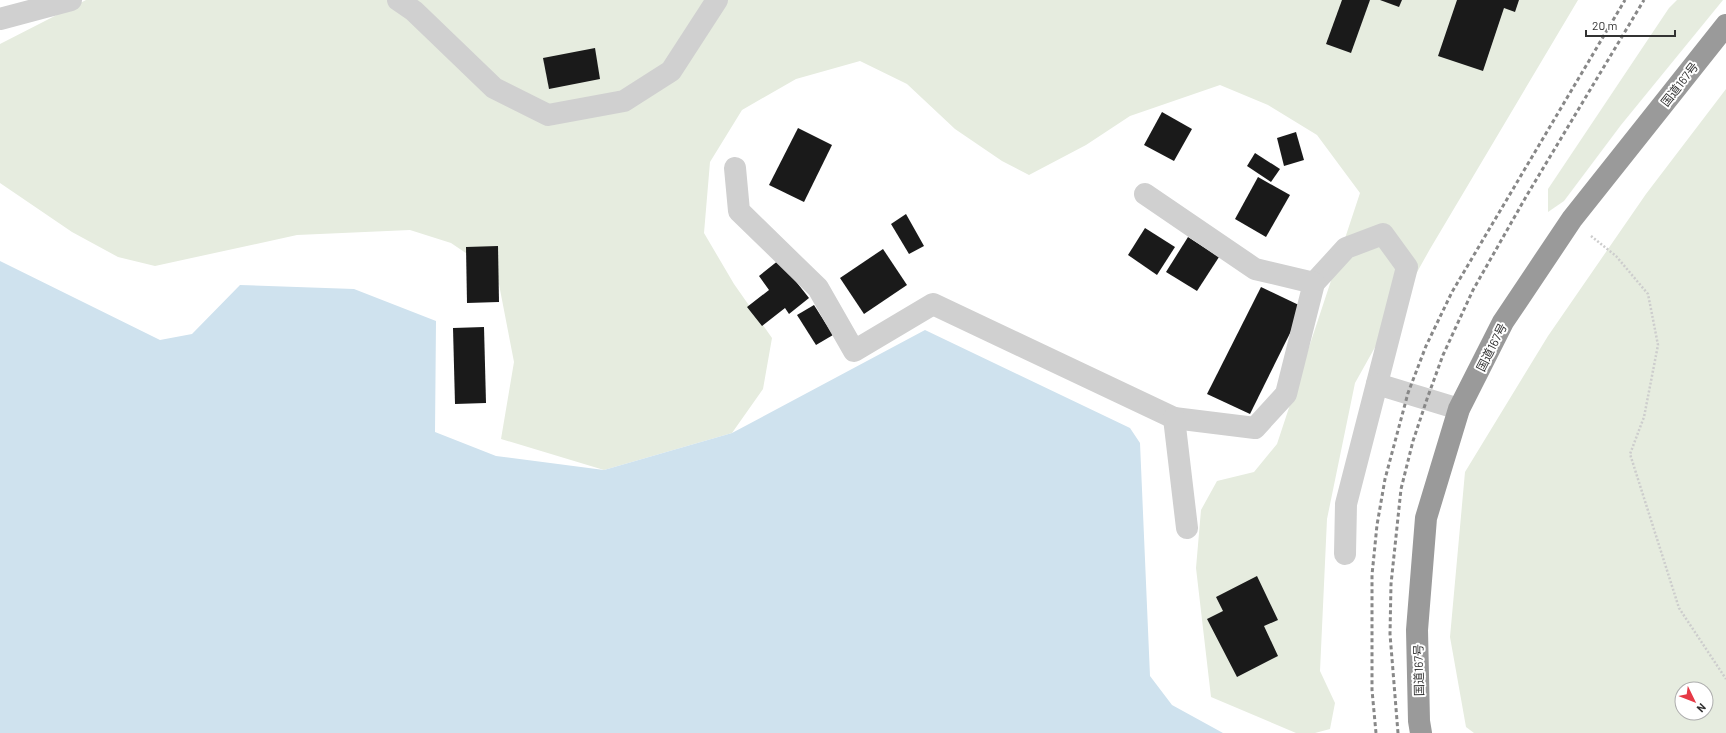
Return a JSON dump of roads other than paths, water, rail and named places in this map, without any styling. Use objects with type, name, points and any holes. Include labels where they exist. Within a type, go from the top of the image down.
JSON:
[{"type":"highway","name":"国道167号","points":[[1420,727],[1417,630],[1426,518],[1459,409],[1503,322],[1572,220],[1726,25]]},
{"type":"lane","points":[[0,19],[71,0]]},
{"type":"lane","points":[[398,0],[414,11],[494,88],[548,115],[624,101],[671,71],[717,0]]},
{"type":"lane","points":[[736,168],[739,211],[818,288],[854,351],[933,304],[1174,418],[1255,428],[1286,394],[1314,283],[1346,248],[1383,234],[1407,267],[1346,504],[1345,554]]},
{"type":"lane","points":[[1145,194],[1255,269],[1314,283]]},
{"type":"lane","points":[[1377,384],[1459,409]]},
{"type":"lane","points":[[1174,418],[1187,528]]},
{"type":"water","points":[[0,261],[160,340],[192,334],[240,285],[354,289],[436,321],[435,432],[496,456],[604,470],[732,433],[925,330],[1130,428],[1140,443],[1150,676],[1172,705],[1223,733],[0,733]]},
{"type":"railway","points":[[1376,733],[1372,690],[1372,575],[1377,525],[1385,479],[1408,393],[1426,346],[1452,292],[1625,0]]},
{"type":"railway","points":[[1398,733],[1390,634],[1391,584],[1401,489],[1413,441],[1427,399],[1443,355],[1473,290],[1527,195],[1644,0]]}]
